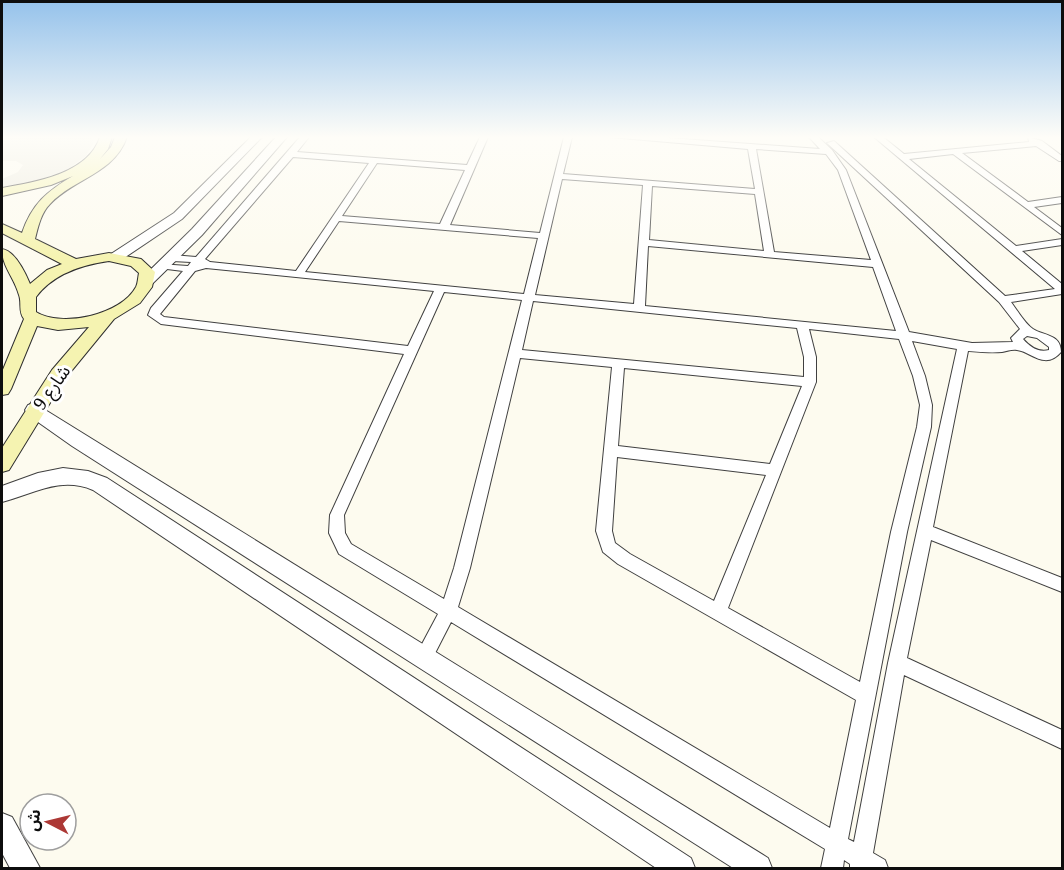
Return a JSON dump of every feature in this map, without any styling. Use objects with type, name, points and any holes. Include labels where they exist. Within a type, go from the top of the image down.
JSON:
[{"type":"main road","points":[[2,192],[40,184],[56,178]]},
{"type":"main road","points":[[27,240],[37,212],[45,201],[77,178]]},
{"type":"main road","points":[[2,228],[75,264]]},
{"type":"main road","points":[[2,253],[18,273],[28,297]]},
{"type":"main road","points":[[116,257],[131,259],[141,265],[147,272],[146,282],[134,299],[108,315],[64,326],[45,324],[32,318],[26,309],[28,297],[42,281],[75,264],[92,259],[116,257]]},
{"type":"main road","name":"شارع 9","points":[[2,464],[34,410],[64,367],[108,315]]},
{"type":"main road","points":[[2,388],[17,358],[32,318]]},
{"type":"street","points":[[146,282],[188,208],[218,178]]},
{"type":"street","points":[[163,251],[240,178]]},
{"type":"street","points":[[272,178],[203,263],[191,269],[155,310],[154,315],[158,319],[412,351]]},
{"type":"street","points":[[298,275],[362,178]]},
{"type":"street","points":[[444,227],[467,178]]},
{"type":"street","points":[[423,659],[448,611],[462,568],[559,178]]},
{"type":"street","points":[[579,178],[759,192]]},
{"type":"street","points":[[757,178],[770,255]]},
{"type":"street","points":[[832,868],[899,532],[924,427],[926,405],[922,385],[905,336],[845,178]]},
{"type":"street","points":[[869,178],[1003,300],[1029,332]]},
{"type":"street","points":[[928,178],[1062,290]]},
{"type":"street","points":[[989,178],[1062,232]]},
{"type":"street","points":[[639,309],[648,183]]},
{"type":"street","points":[[1026,205],[1062,200]]},
{"type":"street","points":[[336,218],[544,236]]},
{"type":"street","points":[[1014,249],[1062,242]]},
{"type":"street","points":[[644,243],[878,264]]},
{"type":"street","points":[[163,251],[191,269]]},
{"type":"street","points":[[116,257],[163,251],[203,263],[298,275],[905,336],[963,347],[1000,348],[1020,345],[1042,355],[1053,354],[1059,349],[1045,336],[1029,332],[1018,335],[1020,345]]},
{"type":"street","points":[[440,289],[337,515],[337,534],[345,549],[866,865],[897,663],[963,347]]},
{"type":"street","points":[[1003,300],[1062,290]]},
{"type":"street","points":[[718,612],[810,382],[810,357],[802,325]]},
{"type":"street","points":[[515,352],[810,382]]},
{"type":"street","points":[[618,363],[604,531],[609,547],[624,560],[866,695]]},
{"type":"street","points":[[34,410],[86,447],[758,868]]},
{"type":"street","points":[[611,451],[775,470]]},
{"type":"street","points":[[2,494],[43,479],[65,476],[85,478],[100,484],[681,868]]},
{"type":"street","points":[[155,520],[176,503]]},
{"type":"street","points":[[904,511],[915,512],[924,531],[1062,585]]},
{"type":"street","points":[[899,532],[907,539],[924,531]]},
{"type":"street","points":[[897,663],[1062,740]]},
{"type":"street","points":[[2,827],[26,868]]},
{"type":"shaded area","points":[[5,178],[45,178],[2,187],[2,179]]}]
